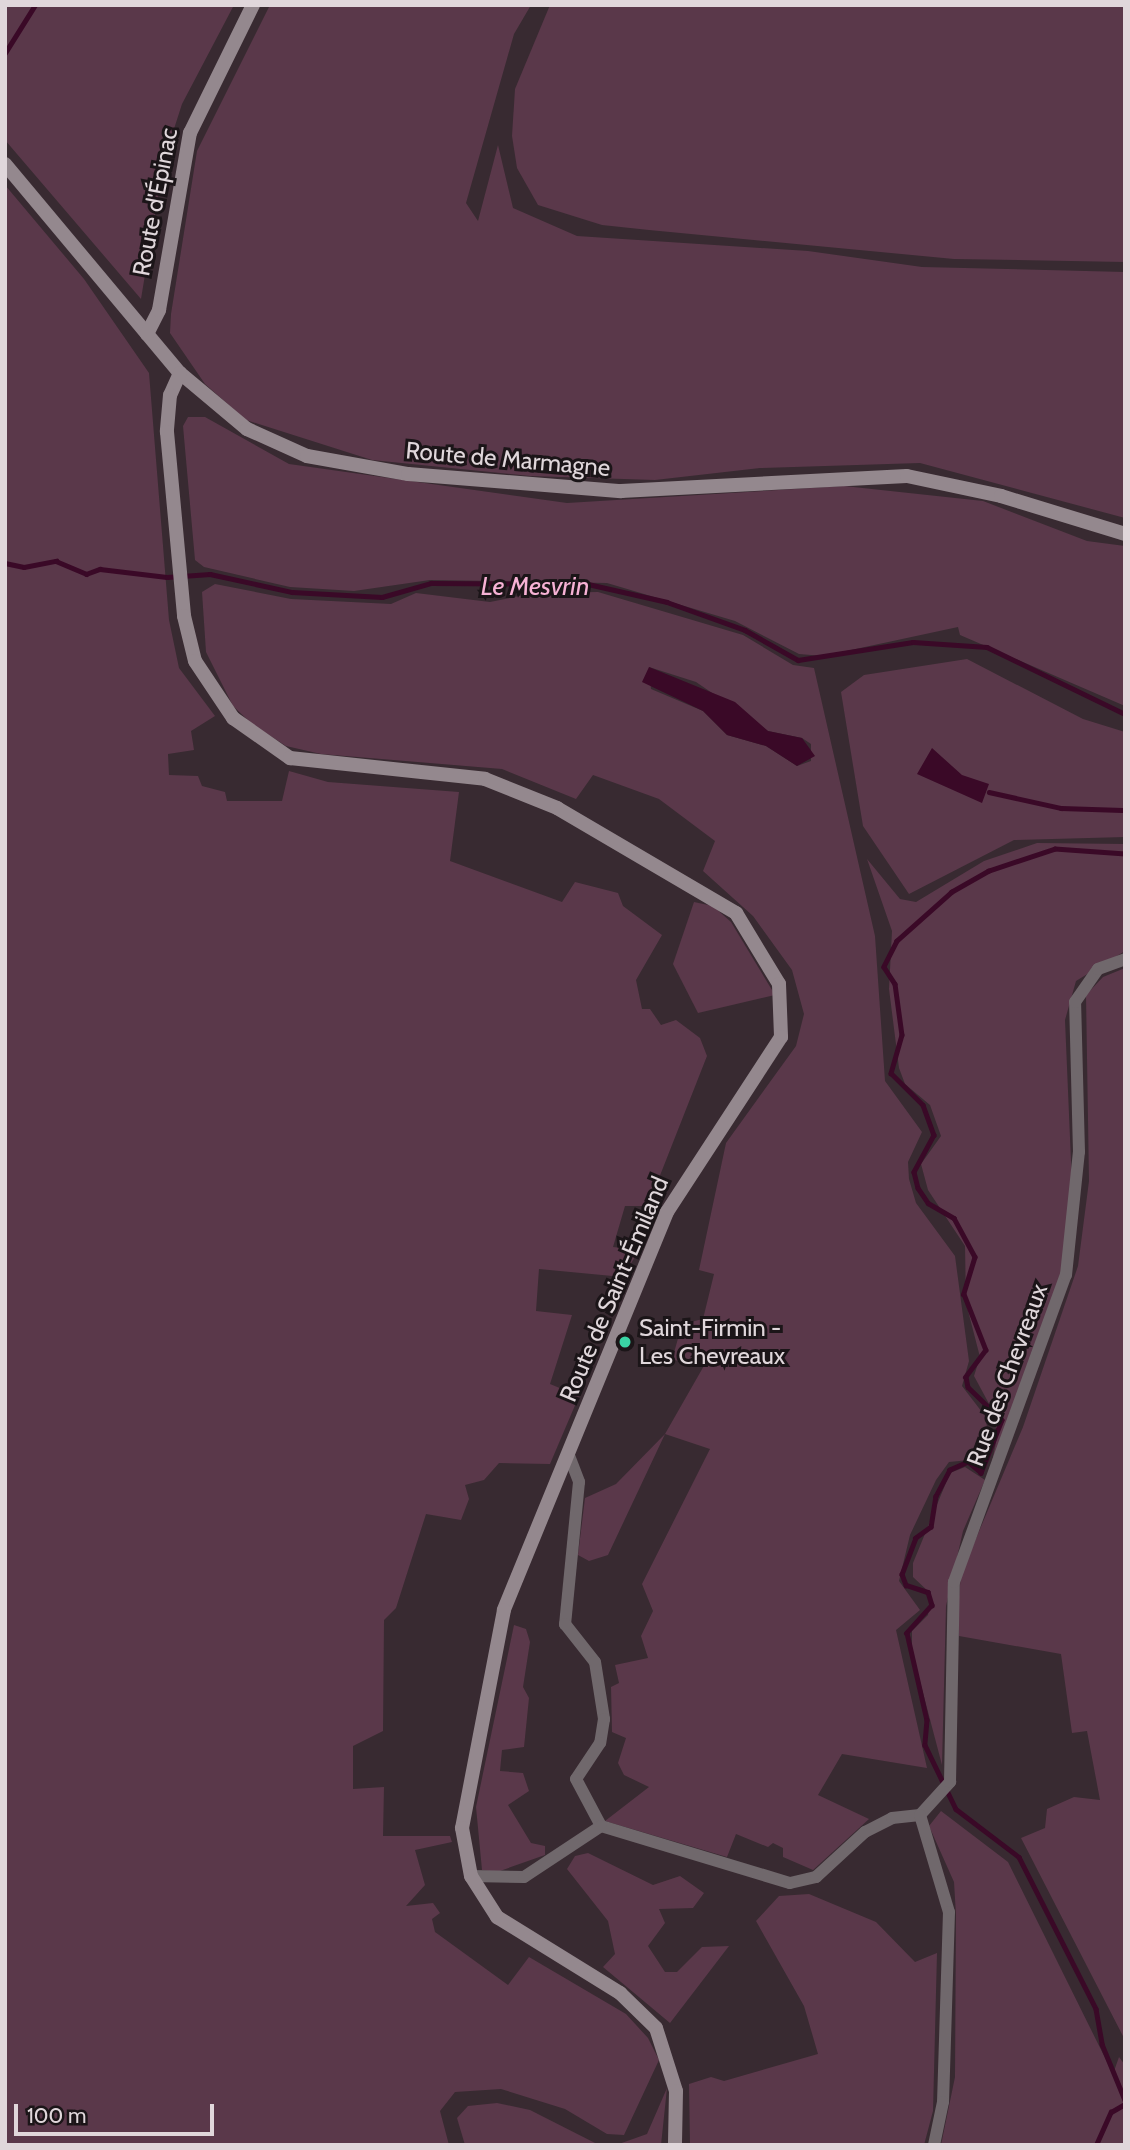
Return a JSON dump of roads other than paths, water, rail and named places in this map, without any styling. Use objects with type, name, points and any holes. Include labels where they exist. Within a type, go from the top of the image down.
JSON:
[{"type":"main road","name":"Route d'Épinac","points":[[147,334],[159,310],[190,133],[253,5]]},
{"type":"main road","name":"Route de Marmagne","points":[[5,164],[180,373],[247,429],[307,456],[348,465],[621,491],[906,476],[1001,496],[1125,534]]},
{"type":"main road","name":"Route de Saint-Émiland","points":[[180,373],[170,395],[167,432],[184,616],[205,680],[233,718],[267,746],[314,764],[474,777],[513,788],[715,896],[752,931],[768,956],[783,1004],[781,1037],[667,1212],[504,1609],[462,1828],[471,1876],[478,1893],[516,1933],[620,1993],[656,2028],[677,2091],[675,2145]]},
{"type":"street","name":"Rue des Chevreaux","points":[[920,1815],[939,1801],[948,1787],[955,1742],[954,1582],[1066,1275],[1079,1152],[1075,1002],[1098,969],[1125,959]]},
{"type":"street","points":[[568,1453],[579,1482],[565,1624],[595,1662],[604,1719],[600,1743],[576,1779],[601,1826],[790,1883],[816,1877],[864,1832],[892,1818],[920,1815],[949,1912],[943,2102],[934,2145]]},
{"type":"street","points":[[471,1876],[524,1877],[601,1826]]},
{"type":"waterway","points":[[5,53],[35,5]]},
{"type":"waterway","name":"Le Mesvrin","points":[[5,563],[24,567],[56,561],[86,574],[100,569],[167,577],[210,574],[292,592],[382,597],[431,583],[588,584],[667,602],[745,630],[798,660],[913,642],[987,647],[1125,714]]},
{"type":"waterway","points":[[989,792],[1061,808],[1122,810]]},
{"type":"waterway","points":[[1125,854],[1055,849],[989,871],[952,892],[897,941],[884,967],[895,984],[902,1035],[891,1073],[923,1105],[934,1135],[914,1172],[918,1188],[928,1203],[954,1218],[975,1257],[964,1294],[986,1350],[966,1377],[968,1387],[1002,1420],[981,1473],[968,1462],[950,1470],[936,1496],[931,1527],[916,1538],[902,1574],[906,1585],[928,1592],[932,1605],[907,1633],[927,1720],[925,1745],[956,1809],[1019,1857],[1096,2009],[1102,2044],[1125,2100]]},
{"type":"waterway","points":[[1096,2145],[1111,2112],[1125,2104]]},
{"type":"place","name":"Saint-Firmin - Les Chevreaux","points":[[625,1342]]}]
